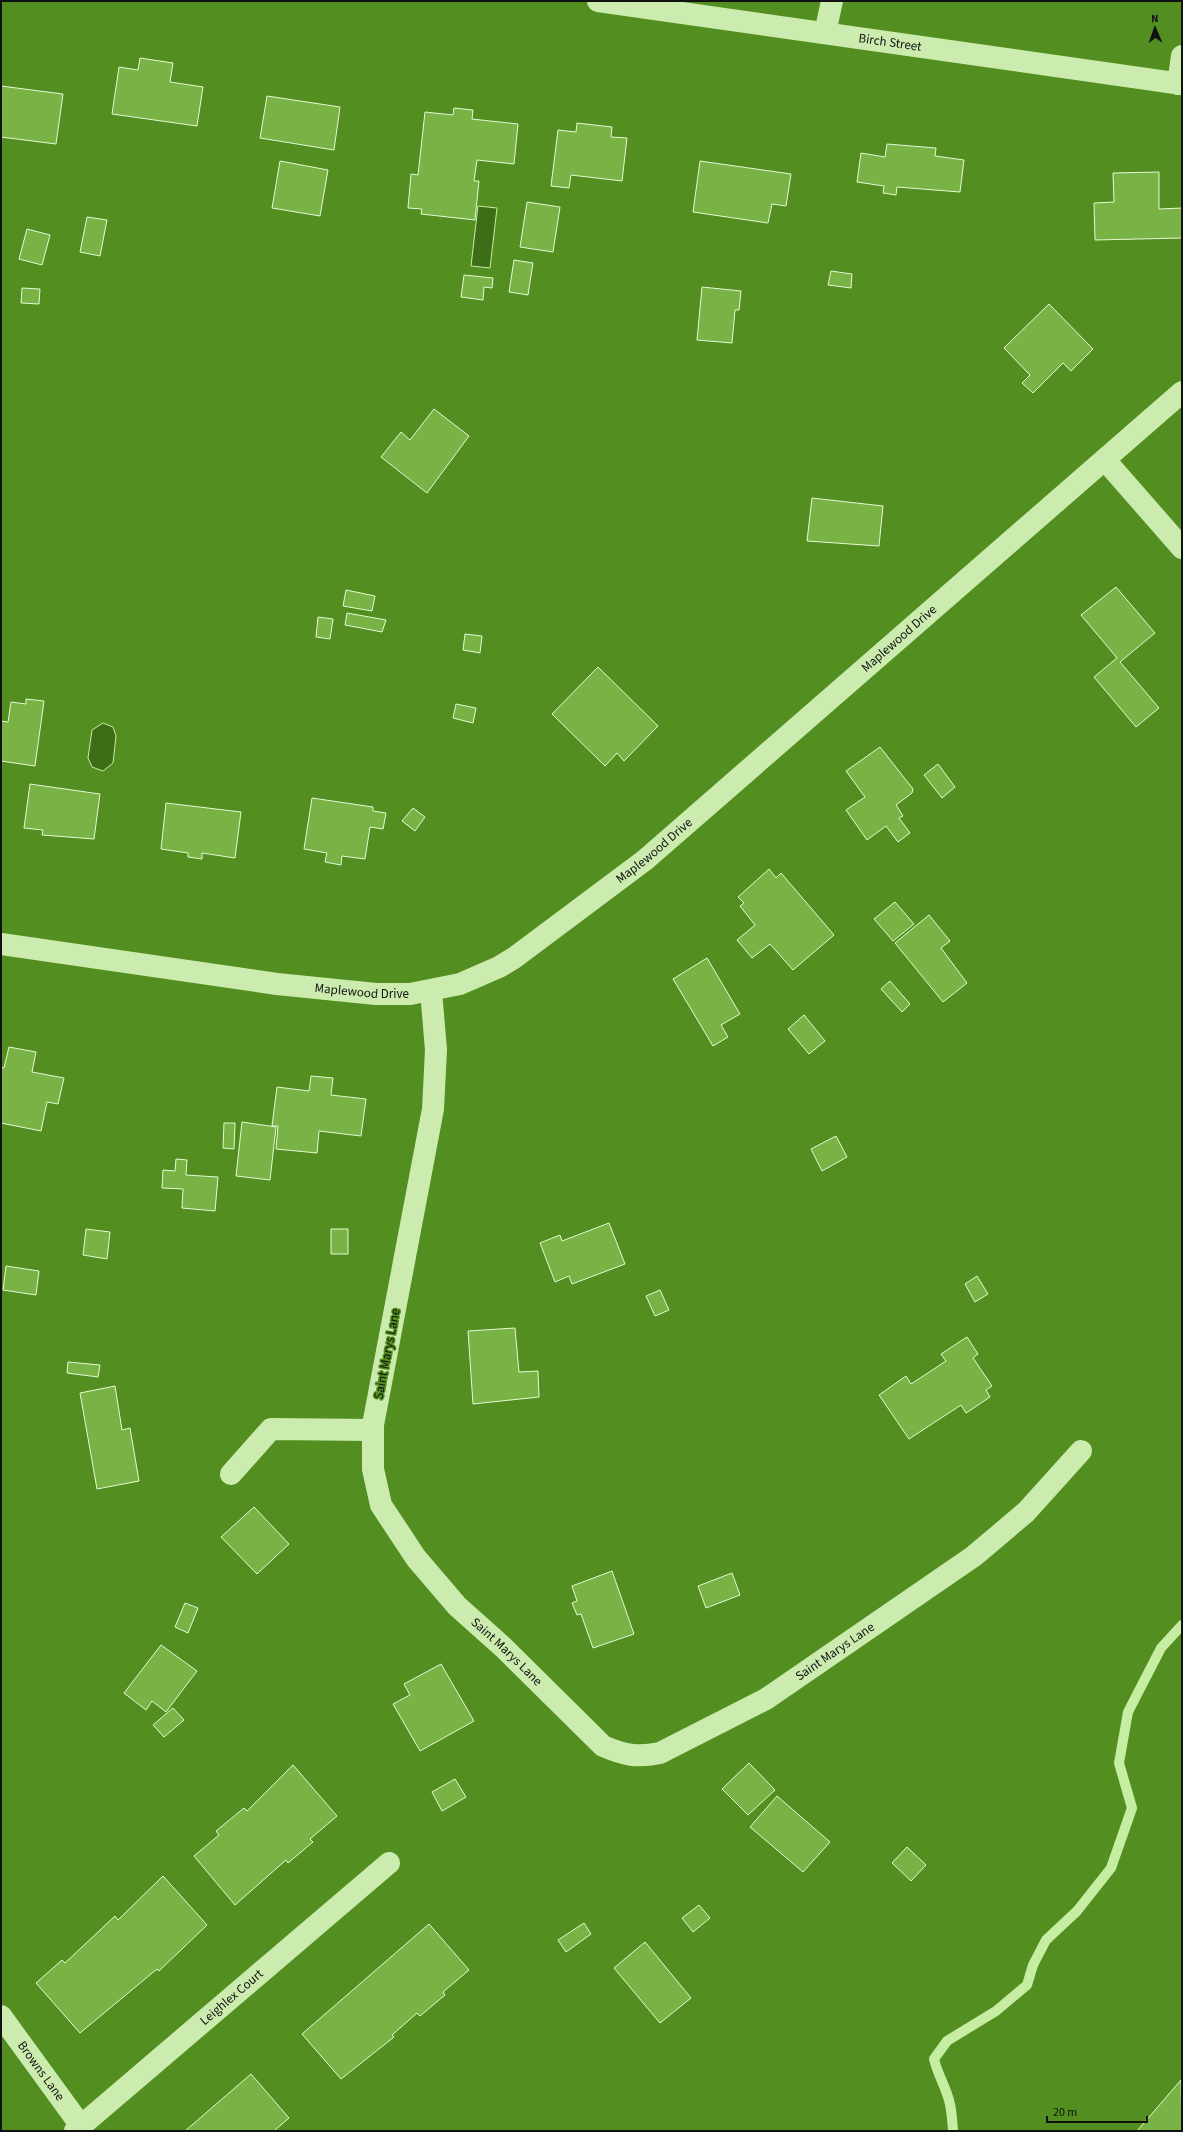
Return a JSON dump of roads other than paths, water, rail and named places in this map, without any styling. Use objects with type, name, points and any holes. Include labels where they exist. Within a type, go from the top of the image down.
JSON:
[{"type":"street","name":"Birch Street","points":[[598,1],[1180,84]]},
{"type":"street","points":[[825,33],[832,1]]},
{"type":"street","points":[[1180,84],[1182,56]]},
{"type":"street","name":"Maplewood Drive","points":[[1,944],[277,984],[376,994],[410,994],[431,991],[460,984],[499,967],[514,958],[645,860],[1182,392]]},
{"type":"street","points":[[1105,460],[1182,548]]},
{"type":"street","name":"Saint Marys Lane","points":[[431,991],[436,1050],[433,1110],[373,1430],[373,1469],[381,1505],[416,1558],[457,1606],[504,1648],[603,1746],[624,1755],[646,1756],[660,1753],[766,1699],[974,1556],[1026,1512],[1081,1451]]},
{"type":"street","points":[[231,1474],[271,1429],[373,1430]]},
{"type":"street","name":"Leighlex Court","points":[[78,2129],[389,1863]]},
{"type":"street","name":"Browns Lane","points":[[1,2016],[78,2129]]},
{"type":"waterway","points":[[953,2131],[950,2103],[934,2059],[947,2041],[996,2011],[1027,1985],[1033,1965],[1046,1940],[1077,1911],[1111,1868],[1132,1808],[1119,1763],[1128,1712],[1161,1648],[1182,1625]]}]
